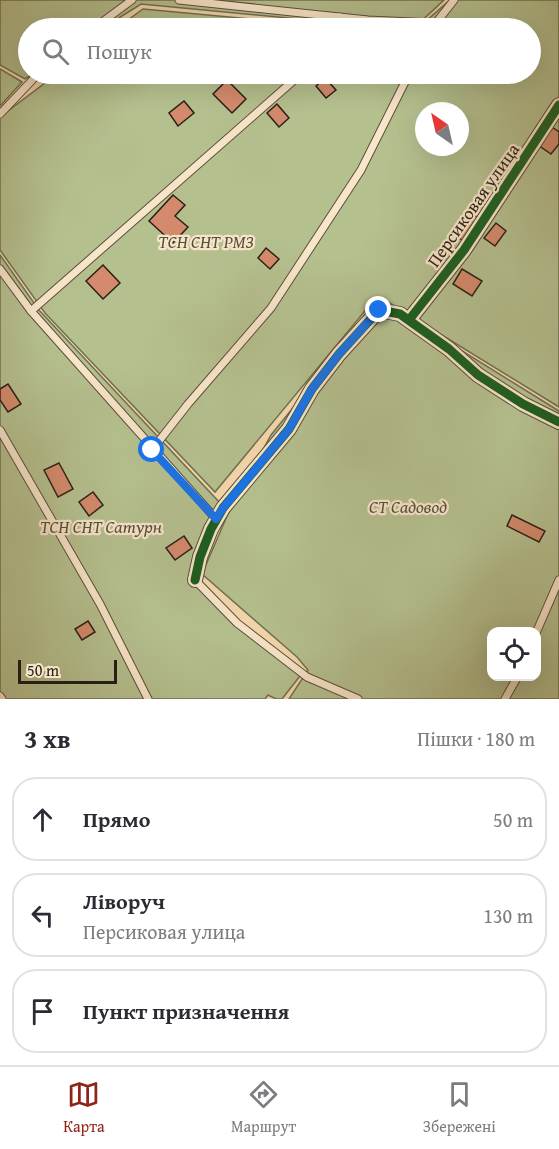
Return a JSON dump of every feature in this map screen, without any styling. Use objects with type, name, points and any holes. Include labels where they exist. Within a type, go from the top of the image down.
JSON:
[{"type":"street","name":"Персиковая улица","points":[[409,320],[464,250],[559,105]]},
{"type":"street","points":[[195,580],[200,557],[223,508],[289,429],[312,389],[332,363],[379,310],[400,314],[449,350],[478,375],[523,405],[559,422]]},
{"type":"lane","points":[[108,18],[132,0]]},
{"type":"lane","points":[[179,0],[349,18]]},
{"type":"lane","points":[[439,18],[454,0]]},
{"type":"lane","points":[[0,114],[29,84]]},
{"type":"lane","points":[[31,311],[290,84]]},
{"type":"lane","points":[[152,450],[188,404],[271,308],[361,170],[404,84]]},
{"type":"lane","points":[[0,269],[31,311],[152,450],[216,519]]},
{"type":"lane","points":[[0,430],[100,604],[148,699]]},
{"type":"lane","points":[[195,580],[237,622],[307,677],[358,699]]},
{"type":"lane","points":[[539,627],[559,580]]},
{"type":"lane","points":[[505,699],[515,681]]},
{"type":"green space","points":[[0,0],[444,0],[425,18],[288,18],[141,4],[119,18],[18,18],[18,75],[0,65]]},
{"type":"green space","name":"ТСН СНТ РМЗ","points":[[450,0],[559,0],[559,407],[380,297],[369,306],[215,492],[45,313],[0,250],[0,117],[44,84],[541,84],[541,18],[429,18]]},
{"type":"green space","points":[[143,9],[240,18],[131,18]]},
{"type":"green space","points":[[0,69],[18,80],[18,84],[20,84],[0,106]]},
{"type":"green space","name":"ТСН СНТ Сатурн","points":[[0,255],[39,310],[221,504],[193,580],[250,636],[300,676],[282,699],[268,695],[265,699],[0,699]]},
{"type":"green space","name":"СТ Садовод","points":[[379,302],[388,305],[559,411],[559,699],[289,699],[308,670],[297,657],[202,574],[227,516],[271,435]]},
{"type":"building","points":[[223,84],[231,84],[246,99],[232,113],[213,94]]},
{"type":"building","points":[[330,84],[336,90],[326,98],[316,86]]},
{"type":"building","points":[[184,101],[194,113],[178,126],[169,113]]},
{"type":"building","points":[[277,104],[289,118],[279,127],[267,113]]},
{"type":"building","points":[[552,127],[559,132],[559,144],[551,154],[538,145]]},
{"type":"building","points":[[173,195],[185,205],[175,216],[188,227],[173,243],[149,221]]},
{"type":"building","points":[[471,213],[480,219],[465,242],[456,236]]},
{"type":"building","points":[[496,223],[506,231],[495,246],[484,238]]},
{"type":"building","points":[[266,248],[279,259],[270,269],[258,258]]},
{"type":"building","points":[[103,265],[120,283],[103,299],[86,281]]},
{"type":"building","points":[[462,269],[482,281],[472,296],[453,284]]},
{"type":"building","points":[[8,384],[21,404],[8,412],[0,400],[0,389]]},
{"type":"building","points":[[59,463],[73,489],[58,497],[44,470]]},
{"type":"building","points":[[93,492],[103,505],[89,516],[79,502]]},
{"type":"building","points":[[512,515],[545,531],[539,542],[507,526]]},
{"type":"building","points":[[184,536],[192,548],[175,560],[166,548]]},
{"type":"building","points":[[88,621],[95,632],[82,640],[75,629]]},
{"type":"cycle path","points":[[409,320],[464,250],[559,105]]},
{"type":"cycle path","points":[[195,580],[200,557],[211,529],[223,508],[289,429],[312,389],[339,354],[379,310],[400,314],[449,349],[478,375],[523,404],[559,422]]},
{"type":"route","points":[[152,450],[216,519],[289,429],[312,389],[339,354],[379,310]]}]
